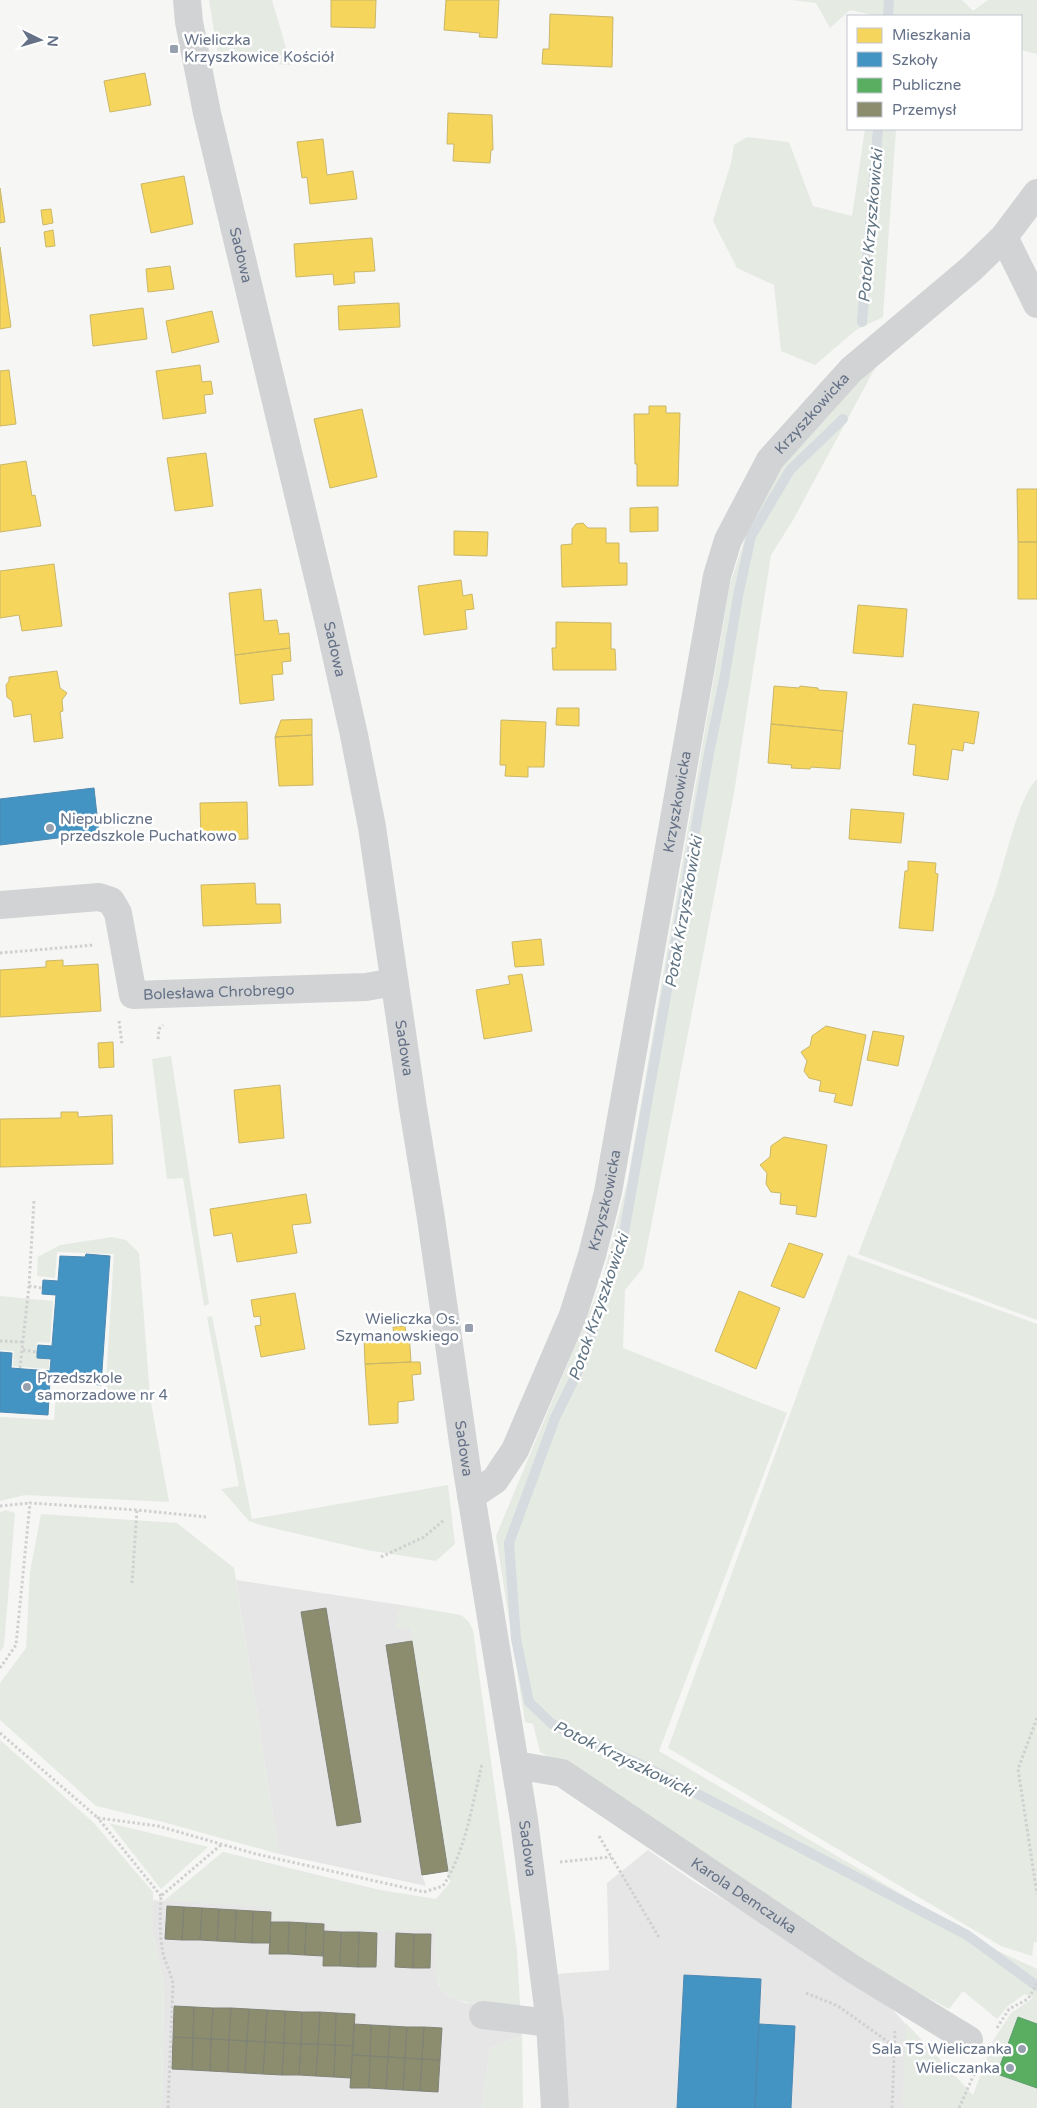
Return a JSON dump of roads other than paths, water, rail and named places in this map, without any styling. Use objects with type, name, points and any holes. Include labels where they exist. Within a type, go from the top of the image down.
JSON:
[{"type":"street","name":"Sadowa","points":[[187,0],[189,22],[207,113],[298,486],[354,735],[372,827],[471,1496],[516,1765],[550,2023],[555,2108]]},
{"type":"street","name":"Krzyszkowicka","points":[[471,1496],[494,1480],[515,1450],[573,1315],[592,1255],[608,1192],[717,576],[728,540],[770,460],[851,370],[971,269],[1004,237],[1037,193]]},
{"type":"street","points":[[1004,237],[1037,304]]},
{"type":"street","name":"Bolesława Chrobrego","points":[[0,905],[99,897],[111,901],[118,913],[133,996],[366,986],[394,982]]},
{"type":"street","name":"Karola Demczuka","points":[[516,1765],[562,1773],[853,1969],[969,2040]]},
{"type":"street","points":[[483,2015],[550,2023]]},
{"type":"waterway","name":"Potok Krzyszkowicki","points":[[888,15],[889,0]]},
{"type":"waterway","name":"Potok Krzyszkowicki","points":[[862,322],[878,130]]},
{"type":"waterway","name":"Potok Krzyszkowicki","points":[[843,419],[790,470],[751,536],[709,753],[622,1244],[581,1365],[555,1418],[509,1543],[516,1639],[529,1702],[552,1724],[648,1768],[967,1935],[1037,1986]]},
{"type":"place","name":"Wieliczka Krzyszkowice Kościół","points":[[174,49]]},
{"type":"place","name":"Niepubliczne przedszkole Puchatkowo","points":[[50,828]]},
{"type":"place","name":"Wieliczka Os. Szymanowskiego","points":[[469,1328]]},
{"type":"place","name":"Przedszkole samorzadowe nr 4","points":[[27,1387]]},
{"type":"place","name":"Sala TS Wieliczanka","points":[[1022,2049]]},
{"type":"place","name":"Wieliczanka","points":[[1010,2068]]}]
